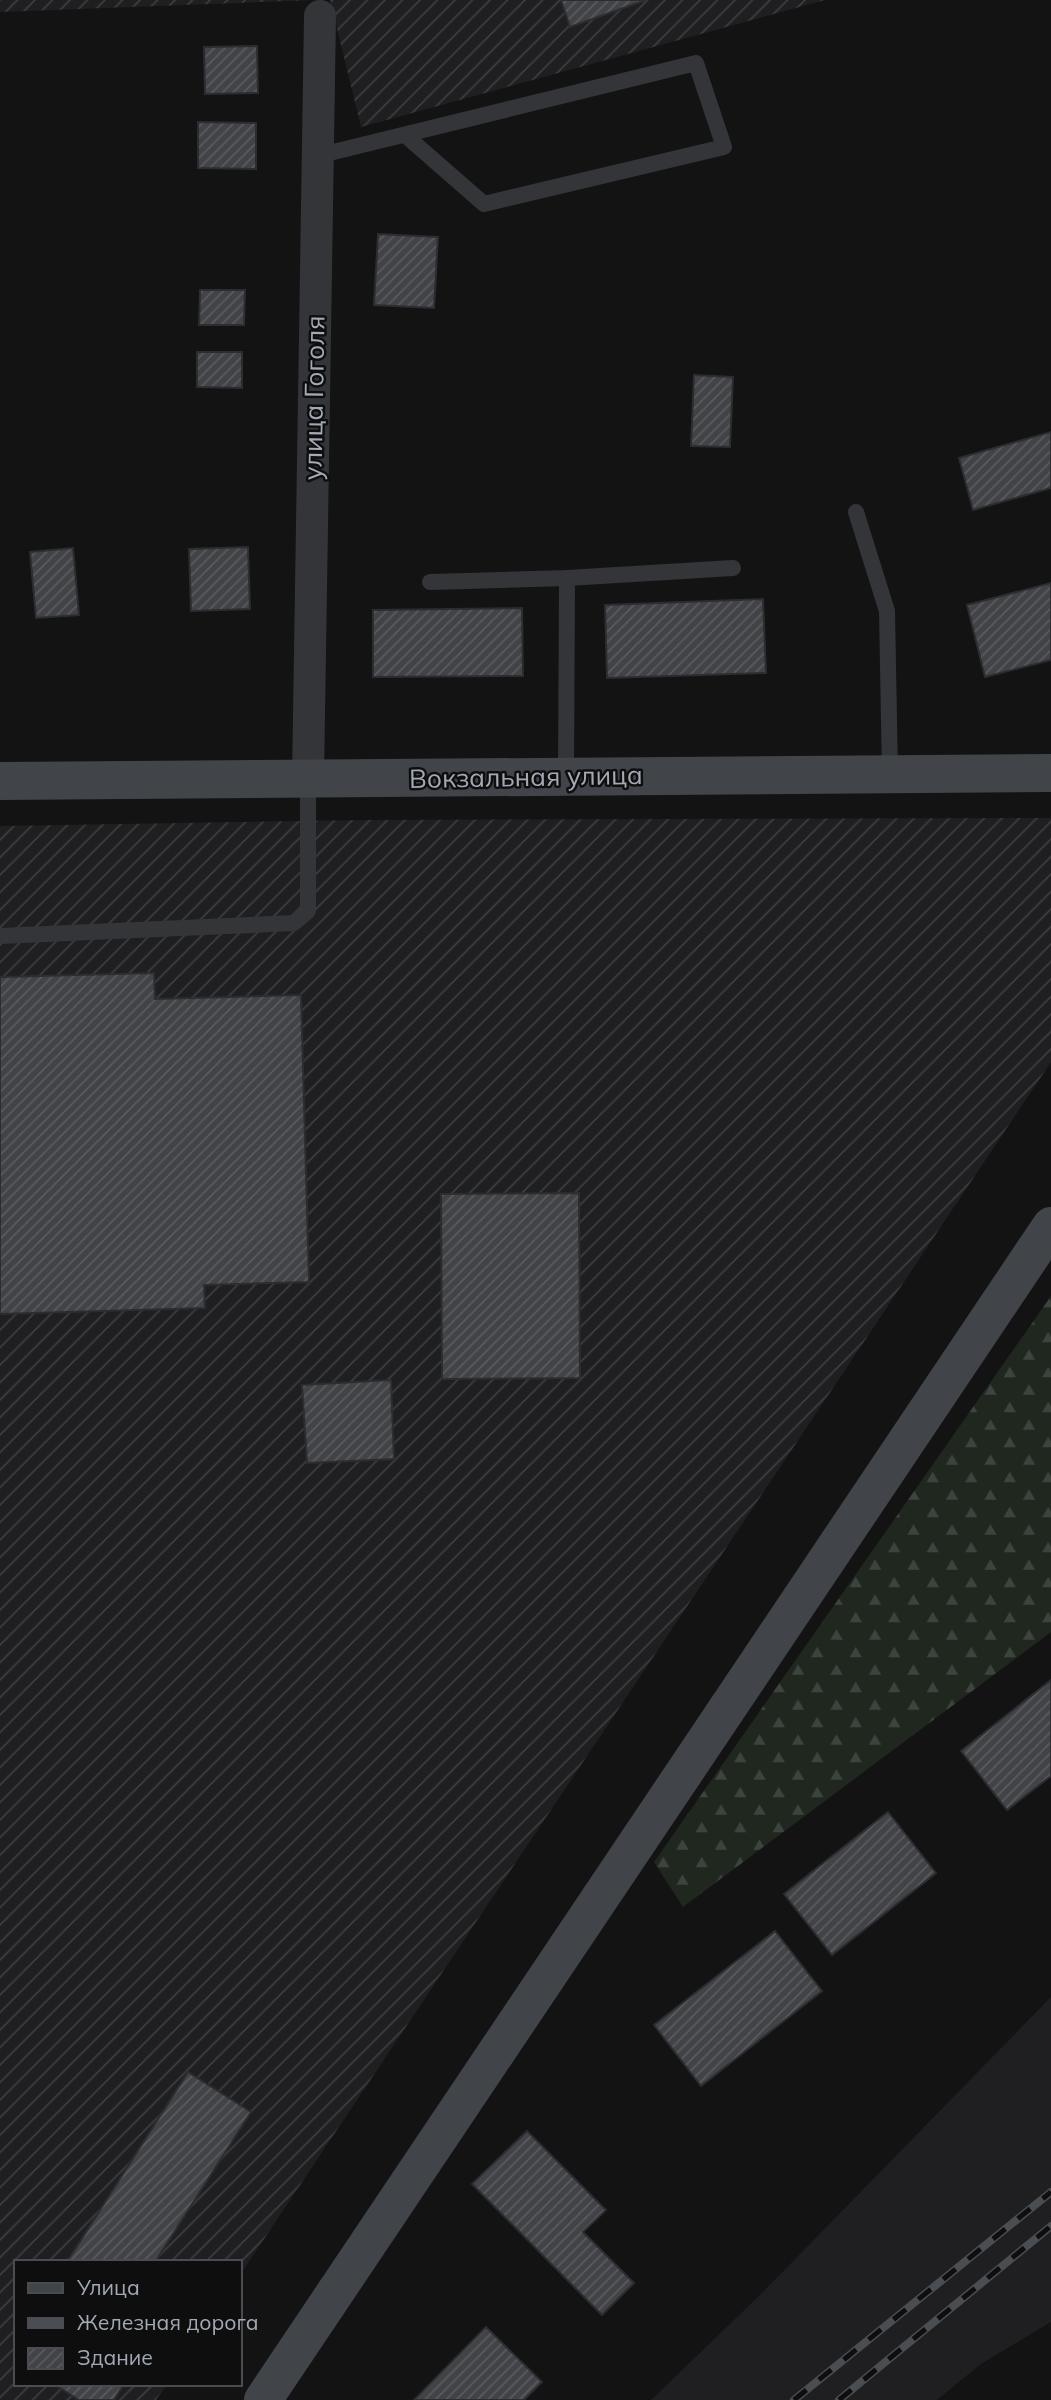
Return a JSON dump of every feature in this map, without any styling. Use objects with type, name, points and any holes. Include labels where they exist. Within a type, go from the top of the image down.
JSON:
[{"type":"street","name":"улица Гоголя","points":[[308,779],[318,8]]},
{"type":"street","name":"Вокзальная улица","points":[[0,781],[1051,773]]},
{"type":"street","points":[[263,2400],[1051,1226]]},
{"type":"lane","points":[[317,156],[696,63],[724,147],[484,204],[405,135]]},
{"type":"lane","points":[[856,512],[887,611],[890,774]]},
{"type":"lane","points":[[430,582],[567,578],[733,568]]},
{"type":"lane","points":[[566,777],[567,578]]},
{"type":"lane","points":[[0,936],[294,923],[307,911],[308,779]]},
{"type":"shaded area","points":[[0,0],[316,0],[0,12]]},
{"type":"shaded area","points":[[330,0],[825,0],[361,127]]},
{"type":"shaded area","points":[[1051,818],[1051,1062],[242,2272],[242,2260],[14,2260],[14,2386],[166,2386],[156,2400],[0,2400],[0,826],[366,820]]},
{"type":"shaded area","points":[[1051,1997],[1051,2322],[981,2364],[937,2400],[651,2400],[761,2294]]},
{"type":"green space","points":[[1051,1296],[1051,1632],[683,1907],[654,1862]]},
{"type":"building","points":[[561,0],[646,0],[570,27]]},
{"type":"building","points":[[257,46],[258,93],[205,94],[204,47]]},
{"type":"building","points":[[198,122],[256,123],[256,169],[198,168]]},
{"type":"building","points":[[378,234],[438,237],[434,308],[374,305]]},
{"type":"building","points":[[200,290],[245,290],[244,325],[199,325]]},
{"type":"building","points":[[197,352],[242,352],[242,388],[197,387]]},
{"type":"building","points":[[694,375],[733,377],[730,447],[691,446]]},
{"type":"building","points":[[1051,432],[1051,488],[973,510],[959,458]]},
{"type":"building","points":[[248,547],[250,609],[191,611],[189,549]]},
{"type":"building","points":[[73,548],[79,615],[36,618],[30,552]]},
{"type":"building","points":[[1051,583],[1051,660],[985,677],[967,605]]},
{"type":"building","points":[[763,599],[766,673],[607,678],[605,605]]},
{"type":"building","points":[[522,608],[523,676],[373,677],[373,610]]},
{"type":"building","points":[[154,973],[155,999],[301,995],[309,1282],[204,1285],[205,1308],[0,1314],[0,977]]},
{"type":"building","points":[[579,1193],[580,1378],[442,1379],[441,1194]]},
{"type":"building","points":[[391,1380],[394,1459],[307,1463],[302,1385]]},
{"type":"building","points":[[1051,1680],[1051,1776],[1007,1810],[961,1751]]},
{"type":"building","points":[[888,1812],[936,1873],[832,1955],[784,1894]]},
{"type":"building","points":[[775,1931],[822,1991],[701,2086],[654,2025]]},
{"type":"building","points":[[188,2072],[251,2112],[156,2260],[68,2260]]},
{"type":"building","points":[[527,2131],[606,2210],[583,2232],[634,2283],[602,2315],[472,2184]]},
{"type":"building","points":[[486,2327],[542,2382],[524,2400],[414,2400]]},
{"type":"building","points":[[57,2386],[123,2386],[114,2400],[79,2400]]},
{"type":"railway","points":[[794,2400],[1051,2192]]},
{"type":"railway","points":[[839,2400],[1051,2226]]}]
